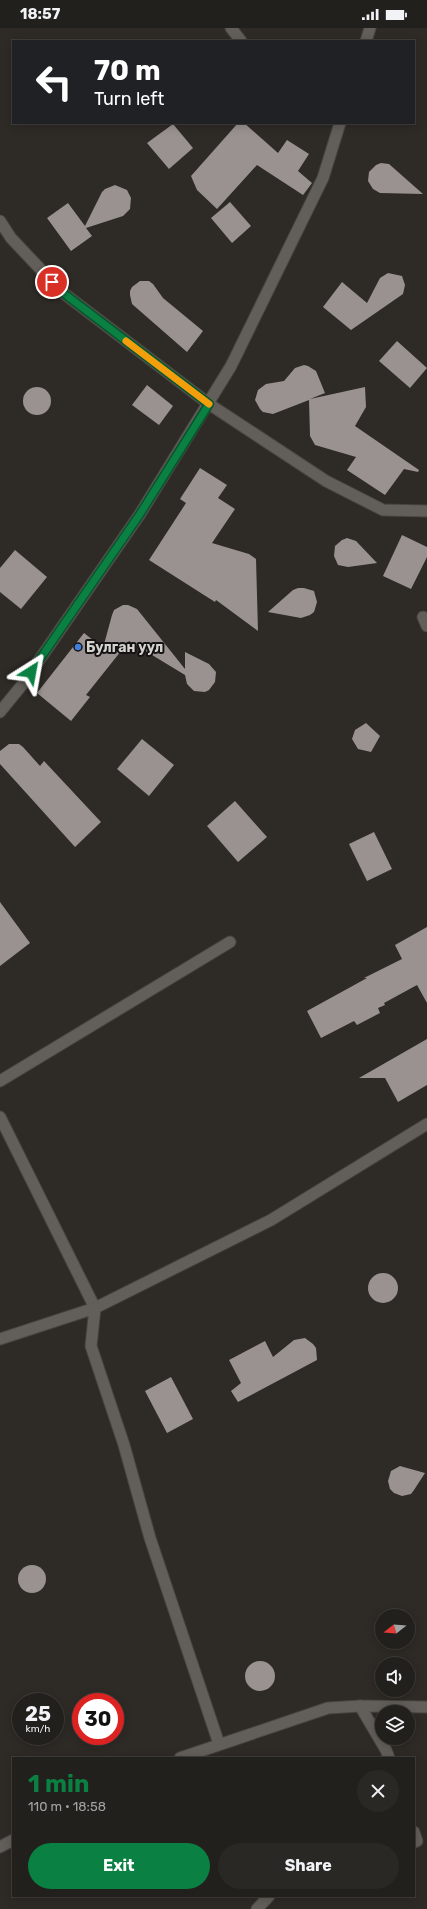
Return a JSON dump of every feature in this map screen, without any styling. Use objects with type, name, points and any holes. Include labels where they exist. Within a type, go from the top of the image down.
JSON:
[{"type":"street","points":[[231,28],[240,40]]},
{"type":"street","points":[[366,40],[370,28]]},
{"type":"street","points":[[0,712],[22,685],[140,514],[232,366],[323,178],[340,124]]},
{"type":"street","points":[[0,221],[11,238],[62,292],[209,404],[326,481],[384,510],[427,511]]},
{"type":"street","points":[[0,1081],[230,942]]},
{"type":"street","points":[[0,1117],[95,1308],[91,1346],[124,1445],[150,1538],[219,1744]]},
{"type":"street","points":[[0,1339],[95,1308],[271,1220],[427,1124]]},
{"type":"street","points":[[360,1706],[389,1757]]},
{"type":"street","points":[[183,1757],[328,1708],[360,1706],[427,1707]]},
{"type":"street","points":[[0,1847],[12,1841]]},
{"type":"street","points":[[257,1909],[268,1897]]},
{"type":"building","points":[[173,124],[193,148],[169,169],[147,143]]},
{"type":"building","points":[[237,124],[245,124],[278,153],[287,140],[309,154],[298,171],[312,183],[303,195],[257,165],[217,209],[197,190],[191,176]]},
{"type":"building","points":[[381,163],[389,164],[423,194],[380,193],[373,189],[368,181],[369,172],[376,165]]},
{"type":"building","points":[[115,185],[127,190],[131,198],[130,209],[123,216],[86,228],[92,236],[71,251],[47,218],[68,203],[85,226],[102,192],[105,189]]},
{"type":"building","points":[[230,202],[251,226],[232,243],[211,218]]},
{"type":"building","points":[[388,273],[402,276],[405,285],[403,294],[351,330],[323,307],[342,282],[367,303],[380,278]]},
{"type":"building","points":[[140,281],[149,281],[153,284],[163,298],[203,331],[187,352],[132,304],[130,291],[132,287]]},
{"type":"building","points":[[397,341],[427,368],[410,388],[379,361]]},
{"type":"building","points":[[304,365],[316,371],[325,393],[310,399],[365,387],[366,407],[355,426],[419,470],[418,472],[404,469],[385,495],[347,470],[356,457],[315,445],[310,436],[309,400],[273,414],[263,412],[255,400],[258,390],[266,384],[284,381],[295,368]]},
{"type":"building","points":[[147,385],[173,406],[159,425],[132,405]]},
{"type":"building","points":[[37,387],[43,388],[47,391],[50,395],[50,407],[47,411],[43,414],[37,415],[31,414],[27,411],[24,407],[23,401],[24,395],[27,391],[31,388]]},
{"type":"building","points":[[200,468],[227,485],[218,498],[235,509],[212,543],[249,554],[256,559],[258,631],[216,600],[215,602],[149,560],[186,503],[180,499]]},
{"type":"building","points":[[402,535],[427,547],[427,557],[411,589],[383,576]]},
{"type":"building","points":[[347,538],[356,541],[377,563],[348,567],[338,565],[334,556],[335,546]]},
{"type":"building","points":[[15,550],[47,577],[21,609],[0,592],[0,568]]},
{"type":"building","points":[[298,588],[314,591],[317,602],[314,612],[301,618],[268,612],[293,590]]},
{"type":"building","points":[[123,605],[128,605],[137,609],[185,669],[185,652],[209,664],[216,672],[215,682],[209,690],[205,692],[194,691],[187,684],[185,675],[129,641],[86,695],[90,697],[71,721],[37,693],[84,633],[103,648],[114,610]]},
{"type":"building","points":[[366,723],[380,736],[371,752],[358,749],[352,739],[355,730]]},
{"type":"building","points":[[142,739],[174,765],[149,796],[117,769]]},
{"type":"building","points":[[9,744],[19,744],[40,766],[44,761],[101,822],[75,847],[0,764],[0,751]]},
{"type":"building","points":[[235,801],[267,837],[238,862],[207,826]]},
{"type":"building","points":[[374,832],[392,869],[367,881],[349,844]]},
{"type":"building","points":[[0,902],[30,943],[0,966]]},
{"type":"building","points":[[427,927],[427,1003],[417,985],[384,1003],[385,1005],[378,1008],[380,1013],[357,1025],[354,1021],[321,1038],[307,1011],[367,978],[364,978],[402,959],[395,945]]},
{"type":"building","points":[[427,1039],[427,1085],[398,1102],[385,1078],[359,1078]]},
{"type":"building","points":[[383,1273],[394,1277],[398,1288],[394,1299],[383,1303],[372,1299],[368,1288],[372,1277]]},
{"type":"building","points":[[305,1338],[316,1348],[317,1360],[238,1402],[231,1391],[241,1383],[229,1360],[265,1341],[273,1357],[294,1340]]},
{"type":"building","points":[[171,1377],[193,1419],[167,1433],[145,1391]]},
{"type":"building","points":[[400,1466],[425,1473],[411,1494],[402,1496],[394,1493],[390,1489],[388,1481],[391,1471]]},
{"type":"building","points":[[32,1565],[42,1569],[46,1579],[42,1589],[32,1593],[22,1589],[18,1579],[22,1569]]},
{"type":"building","points":[[260,1661],[271,1665],[275,1676],[271,1687],[260,1691],[249,1687],[245,1676],[249,1665]]},
{"type":"slow traffic","points":[[126,341],[209,404]]},
{"type":"place","name":"Булган уул","points":[[78,647]]},
{"type":"route","points":[[31,672],[140,514],[209,404],[62,292],[52,282]]}]
